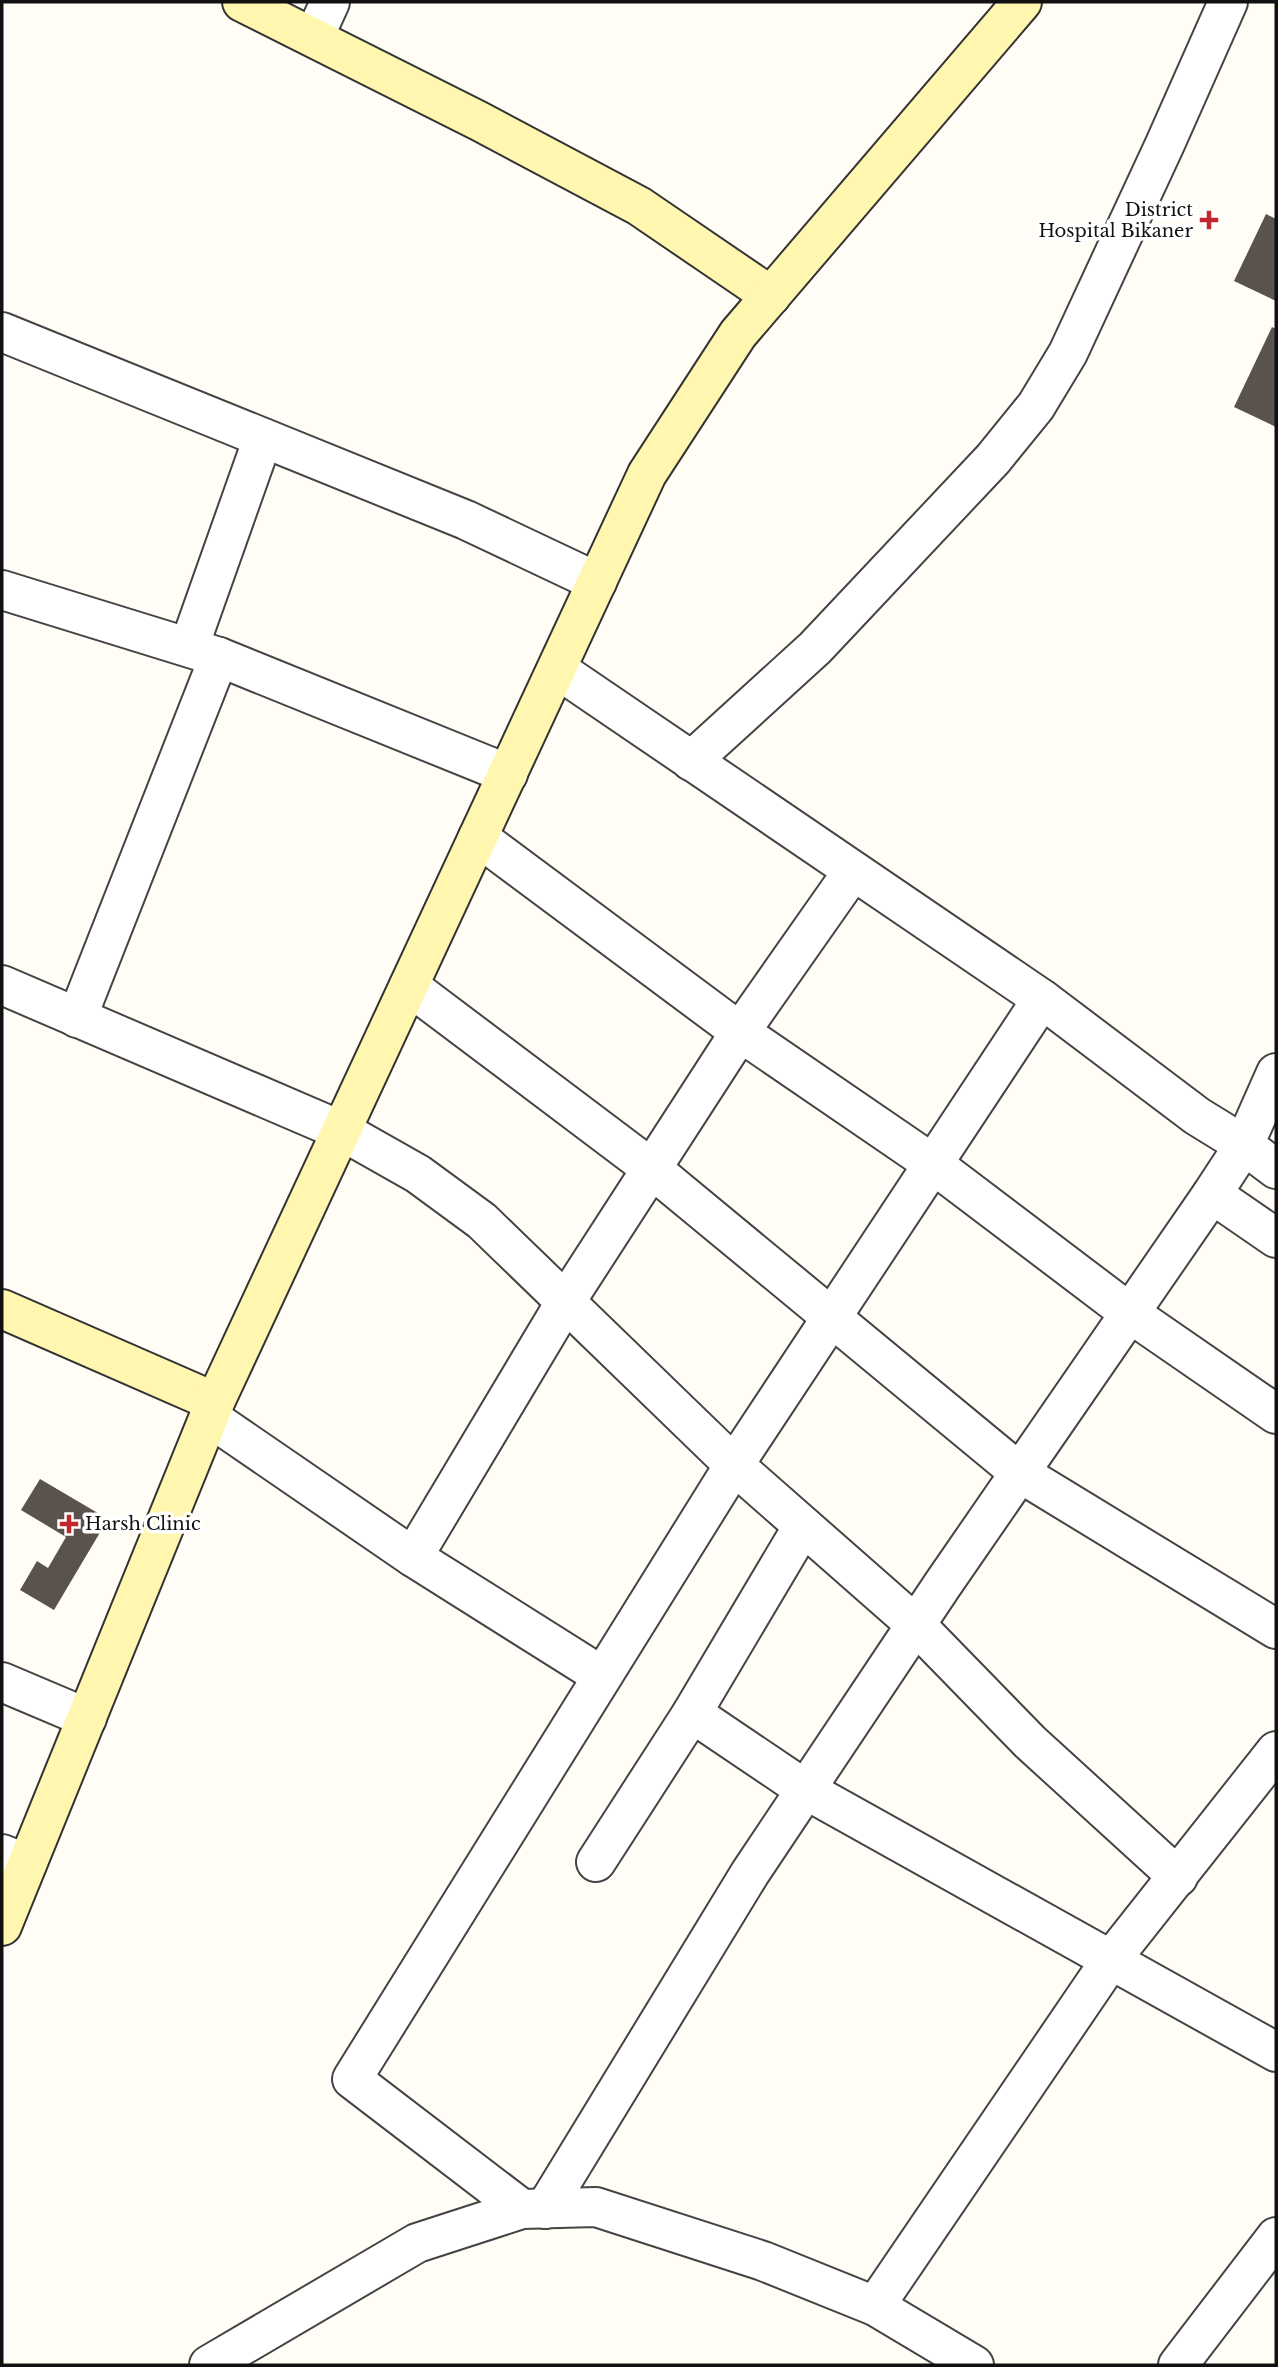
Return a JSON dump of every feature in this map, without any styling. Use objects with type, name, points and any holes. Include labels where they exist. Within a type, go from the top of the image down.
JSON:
[{"type":"street","points":[[242,2],[479,121],[639,206],[771,296]]},
{"type":"street","points":[[314,37],[330,2]]},
{"type":"street","points":[[2,1926],[14,1859],[86,1718],[212,1410],[647,474],[738,334],[1022,2]]},
{"type":"street","points":[[691,761],[815,648],[993,459],[1036,407],[1068,353],[1228,2]]},
{"type":"street","points":[[2,332],[466,520],[597,582]]},
{"type":"street","points":[[77,1018],[204,652],[263,438]]},
{"type":"street","points":[[2,590],[204,652],[508,774]]},
{"type":"street","points":[[557,669],[1042,999],[1197,1116],[1244,1145],[1276,1169]]},
{"type":"street","points":[[478,837],[740,1032],[933,1164],[1131,1314],[1276,1414]]},
{"type":"street","points":[[413,1557],[566,1301],[740,1032],[853,871]]},
{"type":"street","points":[[2,985],[342,1131],[418,1174],[471,1213],[566,1301],[734,1465],[916,1625],[1030,1742],[1178,1877]]},
{"type":"street","points":[[409,986],[652,1169],[1020,1474],[1276,1629]]},
{"type":"street","points":[[534,2209],[352,2079],[734,1465],[1042,999]]},
{"type":"street","points":[[534,2209],[750,1873],[916,1625],[1212,1194],[1244,1145],[1276,1073]]},
{"type":"street","points":[[1212,1194],[1276,1238]]},
{"type":"street","points":[[2,1309],[212,1410],[413,1557],[602,1676]]},
{"type":"street","points":[[596,1862],[692,1713],[803,1526]]},
{"type":"street","points":[[2,1682],[86,1718]]},
{"type":"street","points":[[692,1713],[806,1790],[1276,2052]]},
{"type":"street","points":[[875,2306],[1110,1961],[1276,1751]]},
{"type":"street","points":[[209,2365],[417,2243],[534,2209],[596,2207],[762,2261],[875,2306],[974,2365]]},
{"type":"street","points":[[1178,2365],[1276,2237]]},
{"type":"building","points":[[1266,214],[1276,219],[1276,301],[1234,281]]},
{"type":"building","points":[[1272,327],[1276,329],[1276,427],[1234,407]]},
{"type":"building","points":[[40,1479],[108,1519],[54,1610],[20,1590],[37,1561],[48,1568],[66,1537],[21,1510]]},
{"type":"place","name":"District Hospital Bikaner","points":[[1209,220]]},
{"type":"place","name":"Harsh Clinic","points":[[69,1524]]}]
